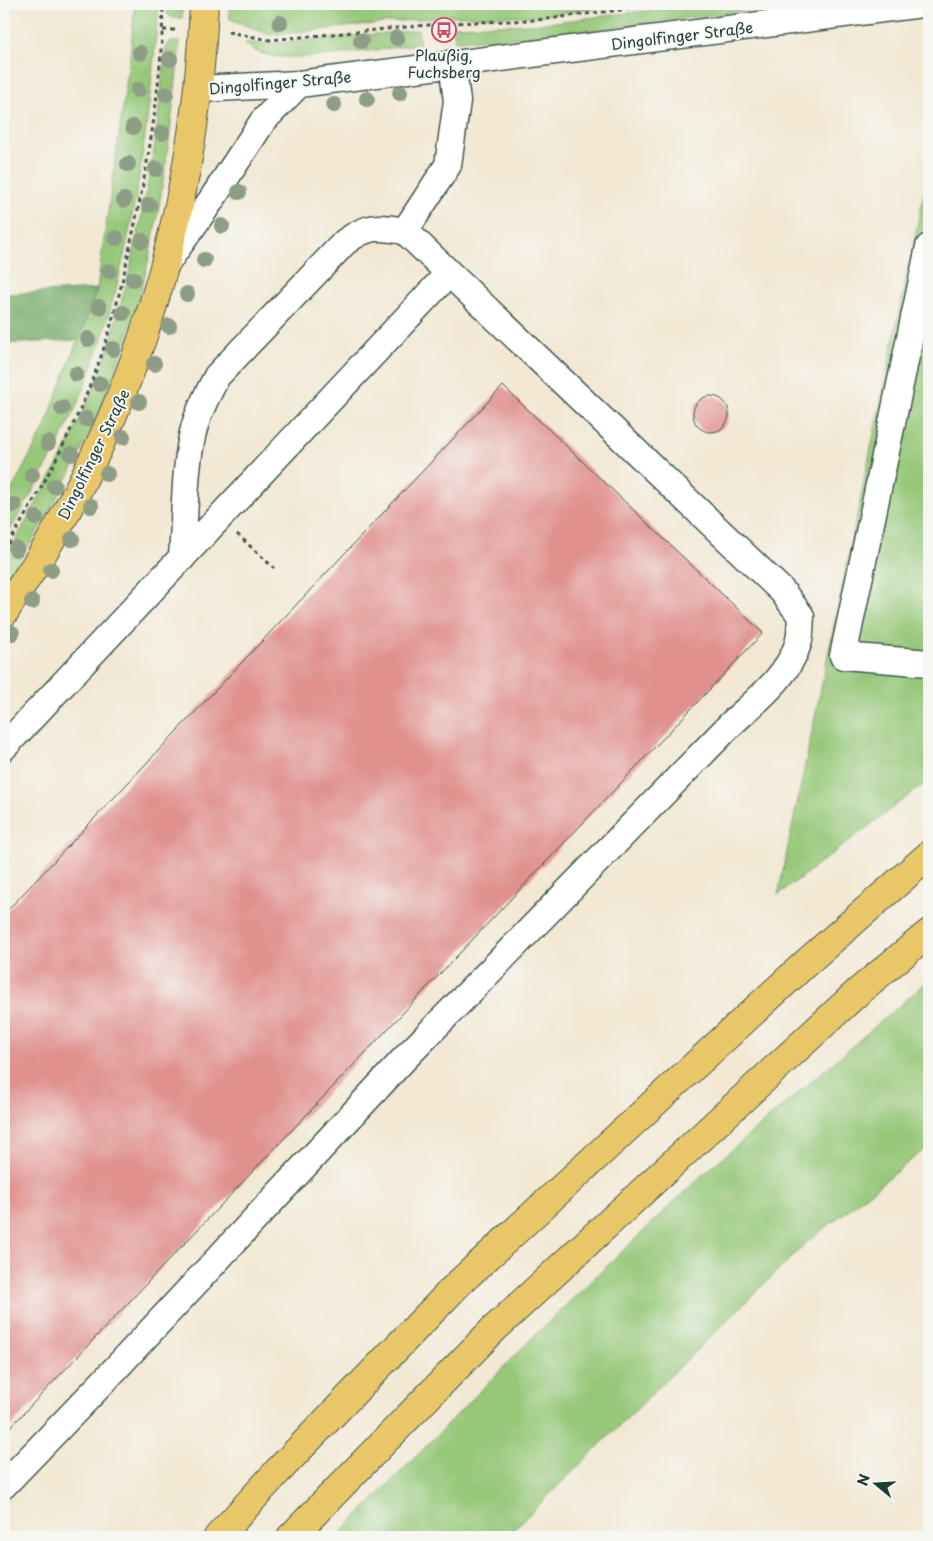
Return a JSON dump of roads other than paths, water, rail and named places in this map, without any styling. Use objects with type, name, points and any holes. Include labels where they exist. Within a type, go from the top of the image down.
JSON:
[{"type":"main road","points":[[199,89],[204,31],[204,4]]},
{"type":"main road","name":"Dingolfinger Straße","points":[[4,613],[53,537],[98,450],[129,378],[166,264],[182,196],[199,89]]},
{"type":"main road","points":[[218,1537],[277,1472],[458,1284],[807,962],[929,855]]},
{"type":"main road","points":[[291,1537],[493,1330],[860,990],[929,933]]},
{"type":"street","name":"Dingolfinger Straße","points":[[199,89],[299,84],[922,4]]},
{"type":"street","points":[[405,231],[448,165],[457,101],[452,63]]},
{"type":"street","points":[[166,264],[210,202],[263,121],[299,84]]},
{"type":"street","points":[[4,1485],[104,1382],[405,1058],[724,732],[774,684],[789,662],[798,643],[801,616],[782,591],[405,231],[384,227],[362,230],[345,242],[217,376],[204,400],[194,426],[182,558]]},
{"type":"street","points":[[929,247],[843,656],[929,663]]},
{"type":"street","points":[[4,747],[449,273]]},
{"type":"place","name":"Plaußig, Fuchsberg","points":[[444,30]]}]
